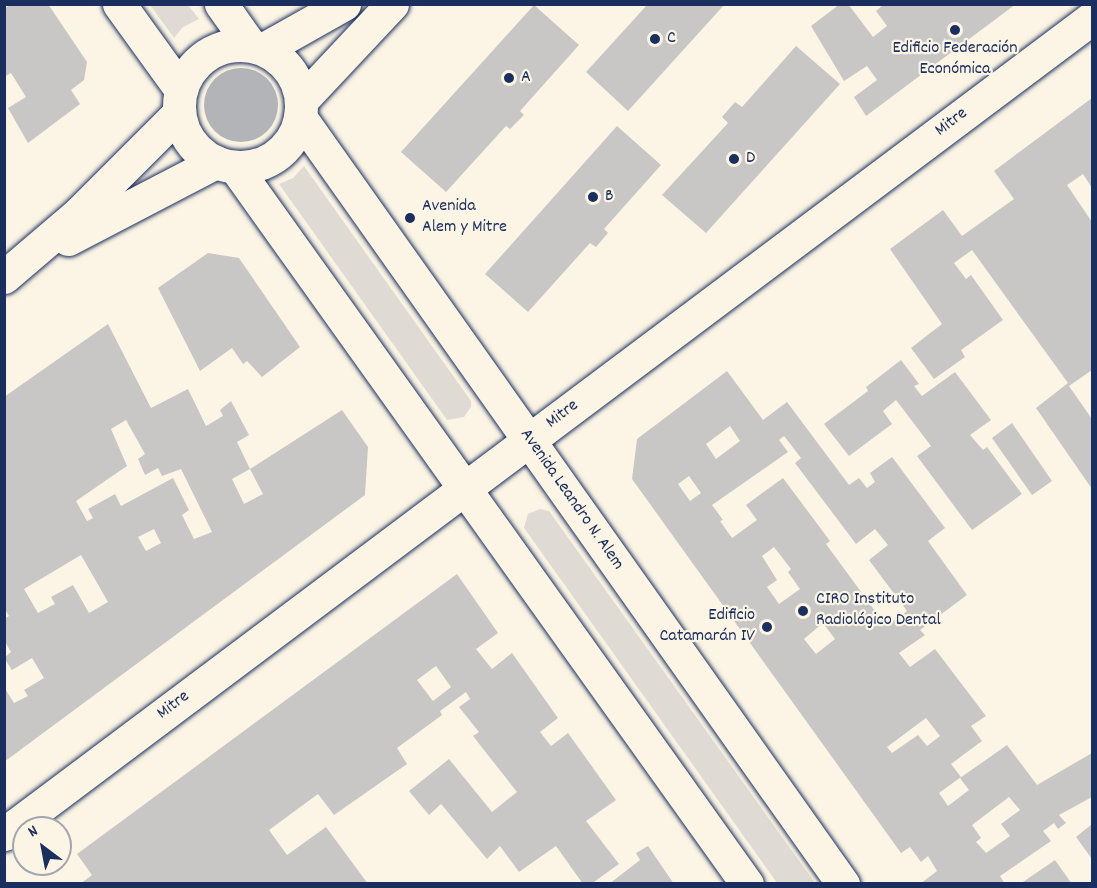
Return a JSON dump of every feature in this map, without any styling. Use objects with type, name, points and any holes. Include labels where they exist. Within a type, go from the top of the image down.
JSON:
[{"type":"street","points":[[119,4],[179,102],[191,143],[225,164],[465,488],[747,884]]},
{"type":"street","points":[[221,4],[257,47],[278,58],[289,70],[301,109]]},
{"type":"street","points":[[7,275],[86,206],[179,102],[188,73],[199,60],[214,49],[232,45],[257,47],[344,4]]},
{"type":"street","points":[[7,275],[138,201],[225,164],[253,165],[270,159],[284,148],[294,133],[301,109],[392,4]]},
{"type":"street","name":"Mitre","points":[[4,834],[1092,18]]},
{"type":"street","name":"Avenida Leandro N. Alem","points":[[301,109],[528,440],[843,884]]},
{"type":"shaded area","points":[[150,5],[188,5],[199,19],[183,27],[174,38]]},
{"type":"shaded area","points":[[241,68],[262,74],[272,84],[278,105],[272,126],[262,136],[241,142],[220,136],[210,126],[204,105],[210,84],[220,74]]},
{"type":"shaded area","points":[[304,166],[471,401],[471,407],[464,417],[447,420],[279,184],[293,178]]},
{"type":"shaded area","points":[[540,509],[549,511],[815,883],[777,883],[524,528],[528,514]]},
{"type":"building","points":[[11,4],[48,4],[87,62],[84,80],[71,90],[80,104],[28,143],[8,108],[26,97],[11,73],[4,77],[4,9]]},
{"type":"building","points":[[840,4],[848,4],[873,37],[887,26],[876,11],[884,4],[1016,4],[866,116],[854,97],[877,80],[867,66],[844,81],[811,26]]},
{"type":"building","name":"A","points":[[534,5],[579,45],[520,111],[524,115],[510,129],[506,126],[446,192],[401,152]]},
{"type":"building","name":"C","points":[[647,5],[724,5],[628,111],[586,72]]},
{"type":"building","name":"D","points":[[796,46],[840,84],[706,233],[662,195],[728,123],[722,117],[735,102],[742,107]]},
{"type":"building","points":[[1092,98],[1092,188],[1083,174],[1067,185],[1092,222],[1092,370],[1069,386],[1092,419],[1092,489],[1036,408],[1068,383],[972,250],[954,263],[966,279],[971,275],[1003,320],[961,350],[965,357],[934,379],[911,348],[942,324],[890,249],[943,210],[962,236],[1014,199],[994,171]]},
{"type":"building","name":"B","points":[[617,126],[661,165],[604,229],[608,233],[596,247],[590,243],[528,312],[485,274]]},
{"type":"building","points":[[208,253],[239,258],[300,347],[262,377],[247,361],[243,364],[232,348],[200,371],[158,288]]},
{"type":"building","points":[[108,324],[151,408],[188,389],[206,426],[223,416],[220,410],[231,401],[249,435],[237,442],[250,469],[342,410],[368,447],[365,495],[4,762],[4,687],[14,703],[28,696],[24,690],[44,678],[32,658],[12,670],[4,658],[11,652],[4,640],[4,619],[9,616],[4,608],[4,397]],"holes":[[[126,420],[145,454],[138,459],[145,475],[158,468],[162,476],[181,469],[212,532],[194,539],[182,515],[189,510],[173,478],[121,506],[115,494],[88,509],[93,518],[87,521],[76,501],[127,466],[111,429]],[[250,469],[263,494],[244,504],[232,479]],[[154,529],[161,543],[146,551],[138,537]],[[81,555],[108,602],[89,613],[73,585],[51,597],[55,604],[38,613],[24,589]]]},
{"type":"building","points":[[901,360],[919,384],[914,386],[922,396],[955,372],[991,420],[970,435],[983,450],[987,447],[1022,494],[972,530],[917,456],[931,446],[896,400],[883,411],[892,424],[849,456],[824,424],[868,391],[866,387]]},
{"type":"building","points":[[727,371],[763,420],[787,402],[849,485],[859,478],[867,488],[875,482],[870,473],[892,457],[945,528],[928,541],[967,595],[920,630],[925,635],[899,653],[910,667],[935,649],[986,716],[971,726],[982,741],[951,764],[961,777],[939,793],[948,806],[969,790],[960,778],[1007,745],[1037,785],[1092,753],[1092,797],[1059,815],[1066,823],[1058,829],[1054,823],[1043,831],[1051,841],[1000,876],[1005,884],[920,884],[937,871],[928,856],[921,862],[910,847],[901,853],[632,479],[637,439]],"holes":[[[730,426],[740,441],[716,459],[706,444]],[[784,436],[801,458],[795,463],[856,544],[875,529],[888,545],[869,560],[907,611],[886,626],[826,544],[830,541],[783,478],[746,505],[757,520],[732,538],[720,521],[723,520],[712,505],[788,452],[779,440]],[[689,476],[701,493],[690,501],[678,484]],[[774,547],[791,569],[788,572],[800,589],[779,604],[767,587],[777,580],[762,556]],[[823,623],[835,639],[816,654],[804,639]],[[926,718],[940,736],[927,746],[918,735],[892,753],[887,747]],[[1009,797],[1020,810],[1001,824],[1010,836],[986,853],[976,842],[981,838],[972,825]]]},
{"type":"building","points":[[1012,423],[1052,481],[1032,495],[992,438]]},
{"type":"building","points":[[457,574],[498,633],[476,649],[492,669],[512,653],[558,718],[540,732],[551,746],[568,733],[616,800],[586,821],[619,864],[591,884],[583,884],[556,846],[519,872],[500,846],[487,859],[441,804],[429,815],[409,791],[449,759],[492,812],[517,792],[473,736],[479,732],[459,707],[470,699],[466,692],[440,711],[442,715],[397,748],[407,764],[334,815],[318,794],[269,830],[287,855],[326,827],[368,884],[80,884],[92,875],[77,854]],"holes":[[[436,666],[451,687],[433,701],[417,680]]]},
{"type":"building","points":[[1092,824],[1092,859],[1076,837]]},
{"type":"building","points":[[648,846],[674,884],[609,884],[640,860],[636,853]]},
{"type":"building","points":[[1055,860],[1072,884],[1020,884]]},
{"type":"place","name":"Edificio Federación Económica","points":[[955,30]]},
{"type":"place","name":"C","points":[[655,39]]},
{"type":"place","name":"A","points":[[509,78]]},
{"type":"place","name":"D","points":[[734,159]]},
{"type":"place","name":"B","points":[[593,197]]},
{"type":"place","name":"Avenida Alem y Mitre","points":[[410,218]]},
{"type":"place","name":"CIRO Instituto Radiológico Dental","points":[[803,611]]},
{"type":"place","name":"Edificio Catamarán IV","points":[[767,627]]}]
